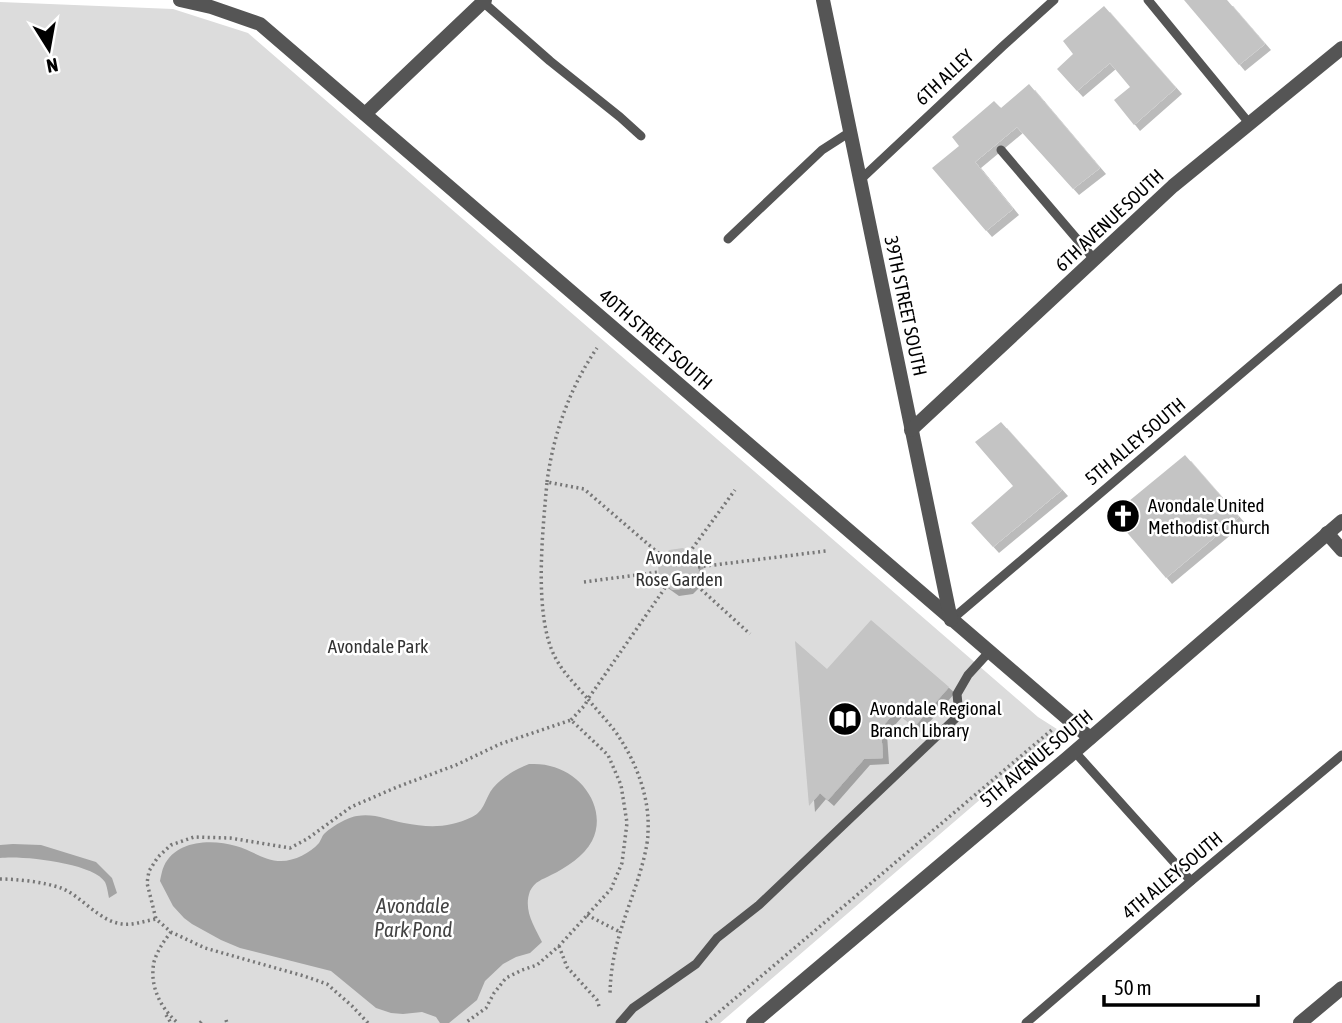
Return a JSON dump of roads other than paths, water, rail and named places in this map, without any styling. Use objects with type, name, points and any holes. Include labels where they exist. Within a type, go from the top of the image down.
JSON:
[{"type":"street","name":"40TH STREET SOUTH","points":[[180,0],[211,6],[260,24],[1090,738]]},
{"type":"street","name":"39TH STREET SOUTH","points":[[823,0],[951,620]]},
{"type":"street","points":[[365,114],[484,1]]},
{"type":"street","name":"6TH AVENUE SOUTH","points":[[911,430],[1173,186],[1342,48]]},
{"type":"street","name":"5TH AVENUE SOUTH","points":[[753,1023],[1342,521]]},
{"type":"street","points":[[1327,533],[1342,550]]},
{"type":"street","points":[[1300,1023],[1342,988]]},
{"type":"lane","name":"6TH ALLEY","points":[[860,180],[1054,0]]},
{"type":"lane","points":[[1148,0],[1250,123]]},
{"type":"lane","points":[[484,1],[550,61],[641,136]]},
{"type":"lane","points":[[728,239],[822,150],[850,132]]},
{"type":"lane","points":[[1001,150],[1094,259]]},
{"type":"lane","name":"5TH ALLEY SOUTH","points":[[951,620],[1342,288]]},
{"type":"lane","points":[[620,1023],[633,1008],[696,964],[717,938],[759,905],[958,715],[957,694],[968,675],[989,652]]},
{"type":"lane","points":[[1074,751],[1191,881]]},
{"type":"lane","name":"4TH ALLEY SOUTH","points":[[1026,1023],[1342,755]]},
{"type":"water","name":"Avondale Park Pond","points":[[529,764],[562,770],[582,784],[594,805],[596,829],[589,846],[579,857],[536,883],[530,891],[529,911],[542,942],[530,953],[503,964],[485,981],[477,1000],[449,1023],[440,1023],[436,1017],[422,1012],[391,1013],[376,1008],[331,971],[240,948],[221,940],[184,918],[173,906],[160,881],[163,868],[177,851],[186,846],[206,842],[227,844],[275,861],[286,861],[307,853],[319,843],[327,831],[353,817],[375,816],[422,826],[464,821],[482,808],[497,784],[509,774]]},
{"type":"water","points":[[0,845],[41,845],[96,862],[112,878],[117,893],[109,898],[105,882],[98,875],[72,865],[40,859],[0,858]]},
{"type":"place","name":"Avondale United Methodist Church","points":[[1123,516]]},
{"type":"place","name":"Avondale Regional Branch Library","points":[[845,719]]},
{"type":"park label","name":"Avondale Rose Garden","points":[[679,568]]},
{"type":"park label","name":"Avondale Park","points":[[378,646]]}]
